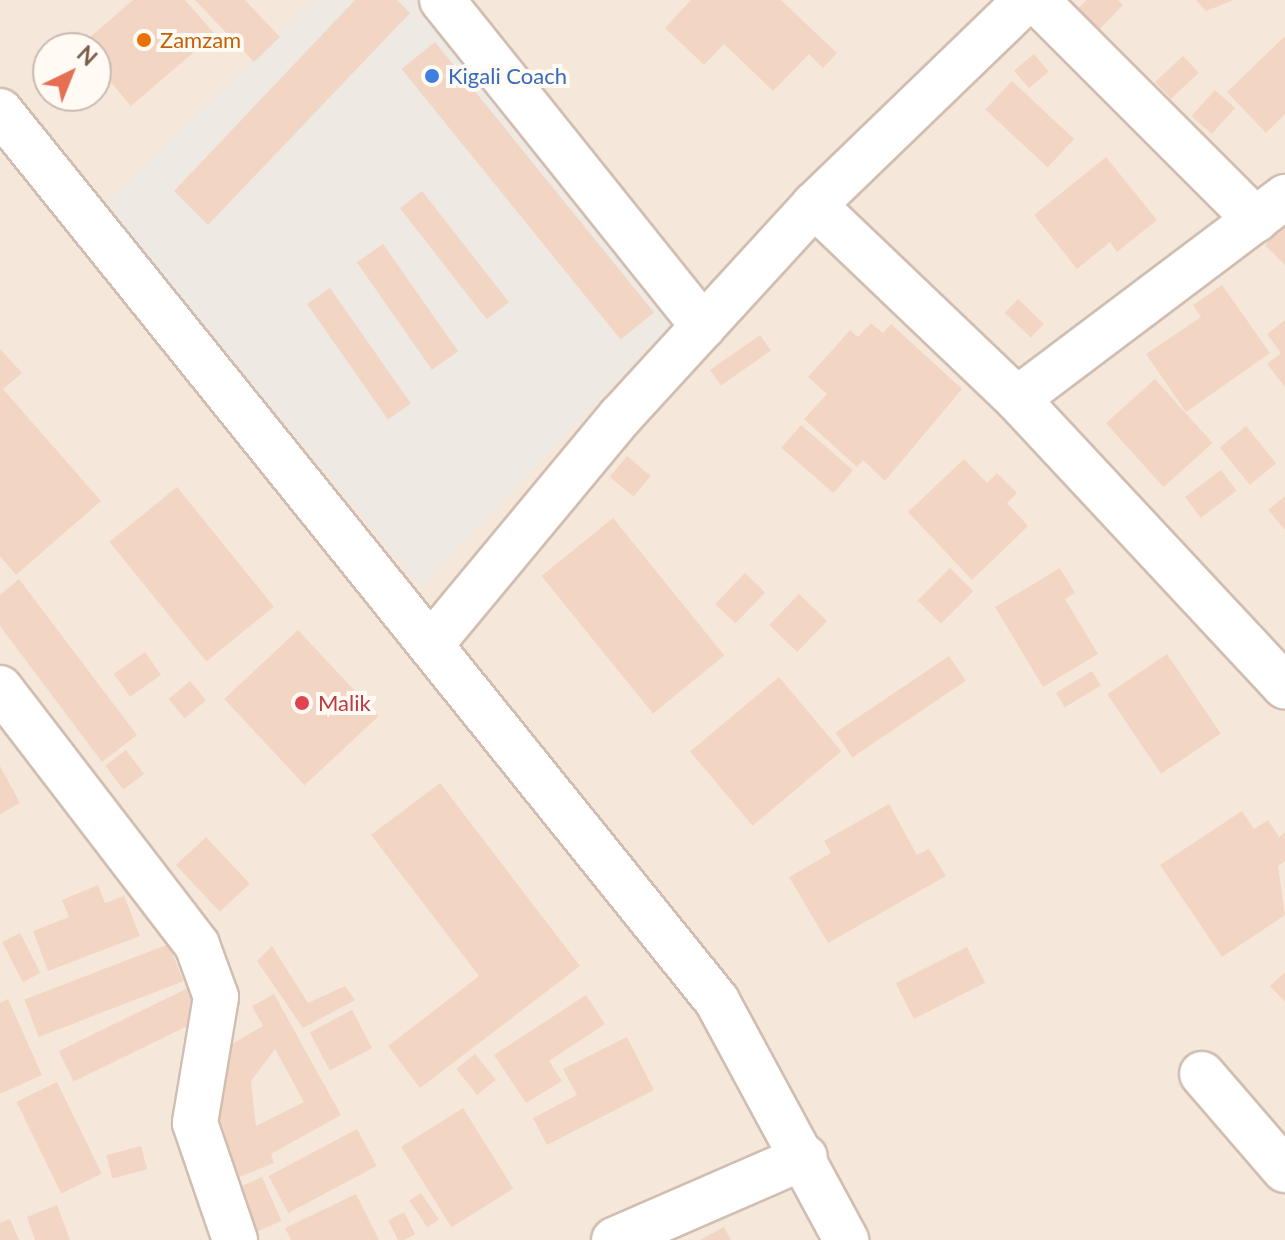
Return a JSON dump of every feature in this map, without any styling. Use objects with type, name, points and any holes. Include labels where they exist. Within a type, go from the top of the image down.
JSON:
[{"type":"street","points":[[442,0],[703,326]]},
{"type":"street","points":[[433,642],[703,326],[814,205],[1026,0]]},
{"type":"street","points":[[1017,399],[1270,208],[1036,0]]},
{"type":"street","points":[[0,111],[433,642],[717,1001],[805,1157],[846,1240]]},
{"type":"street","points":[[814,205],[1017,399],[1285,686]]},
{"type":"street","points":[[0,688],[197,945],[216,997],[195,1123],[235,1240]]},
{"type":"street","points":[[1202,1074],[1285,1170]]},
{"type":"street","points":[[614,1240],[805,1157]]},
{"type":"shaded area","points":[[0,0],[1285,0],[1285,1240],[0,1240]]},
{"type":"shaded area","name":"Kigali Coach","points":[[313,0],[415,0],[672,323],[421,588],[104,205]]},
{"type":"building","points":[[133,0],[185,0],[215,34],[131,106],[112,84],[112,32],[96,32]]},
{"type":"building","points":[[195,0],[245,0],[280,37],[254,62]]},
{"type":"building","points":[[355,0],[397,0],[410,13],[208,225],[174,191]]},
{"type":"building","points":[[691,0],[781,0],[837,53],[823,68],[809,54],[773,91],[724,44],[704,65],[665,28]]},
{"type":"building","points":[[1087,0],[1118,0],[1123,5],[1097,32],[1076,10]]},
{"type":"building","points":[[1196,0],[1234,0],[1206,11]]},
{"type":"building","points":[[1285,36],[1285,114],[1266,133],[1227,92]]},
{"type":"building","points":[[435,42],[654,312],[621,340],[402,69]]},
{"type":"building","points":[[1034,54],[1049,72],[1029,88],[1014,71]]},
{"type":"building","points":[[1183,56],[1199,73],[1171,99],[1155,82]]},
{"type":"building","points":[[1012,81],[1074,139],[1048,167],[985,110]]},
{"type":"building","points":[[1215,90],[1235,108],[1212,134],[1192,116]]},
{"type":"building","points":[[1106,157],[1157,220],[1117,252],[1110,242],[1077,269],[1034,215]]},
{"type":"building","points":[[422,191],[509,302],[487,319],[400,208]]},
{"type":"building","points":[[1285,225],[1285,265],[1265,245]]},
{"type":"building","points":[[383,244],[458,351],[432,370],[357,262]]},
{"type":"building","points":[[1222,285],[1270,353],[1186,412],[1146,354],[1201,317],[1193,305]]},
{"type":"building","points":[[330,288],[411,404],[388,420],[307,304]]},
{"type":"building","points":[[1018,299],[1044,324],[1031,338],[1005,313]]},
{"type":"building","points":[[1285,320],[1285,387],[1267,364],[1281,353],[1267,334]]},
{"type":"building","points":[[871,323],[883,333],[891,324],[962,389],[885,481],[863,460],[857,467],[804,419],[827,394],[808,377],[850,330],[858,337]]},
{"type":"building","points":[[760,335],[771,351],[721,386],[710,370]]},
{"type":"building","points":[[0,349],[22,373],[3,389],[101,501],[16,575],[0,556]]},
{"type":"building","points":[[1155,379],[1213,443],[1163,487],[1106,423]]},
{"type":"building","points":[[801,425],[853,470],[833,493],[781,448]]},
{"type":"building","points":[[1246,426],[1276,463],[1250,485],[1220,447]]},
{"type":"building","points":[[627,456],[651,476],[633,497],[610,477]]},
{"type":"building","points":[[964,459],[987,483],[997,473],[1017,493],[1007,503],[1028,526],[972,580],[908,512]]},
{"type":"building","points":[[1221,470],[1237,491],[1201,518],[1185,497]]},
{"type":"building","points":[[177,487],[274,607],[206,661],[109,542]]},
{"type":"building","points":[[1285,496],[1285,530],[1268,510]]},
{"type":"building","points":[[613,518],[724,656],[653,713],[542,576]]},
{"type":"building","points":[[950,568],[973,591],[941,624],[917,601]]},
{"type":"building","points":[[1060,568],[1075,593],[1065,599],[1098,654],[1043,687],[995,607]]},
{"type":"building","points":[[745,573],[765,592],[735,623],[715,604]]},
{"type":"building","points":[[19,579],[137,735],[102,762],[0,626],[0,595]]},
{"type":"building","points":[[799,594],[827,621],[797,652],[769,625]]},
{"type":"building","points":[[298,630],[378,716],[305,785],[224,699]]},
{"type":"building","points":[[145,652],[161,675],[130,697],[114,674]]},
{"type":"building","points":[[1167,654],[1221,734],[1161,774],[1107,694]]},
{"type":"building","points":[[949,656],[966,681],[852,757],[835,733]]},
{"type":"building","points":[[1092,671],[1101,686],[1065,707],[1056,693]]},
{"type":"building","points":[[779,677],[841,751],[752,826],[690,752]]},
{"type":"building","points":[[190,681],[206,700],[185,718],[169,699]]},
{"type":"building","points":[[126,750],[144,774],[123,790],[105,766]]},
{"type":"building","points":[[0,766],[20,803],[0,814]]},
{"type":"building","points":[[440,783],[580,966],[420,1088],[388,1046],[479,976],[371,835]]},
{"type":"building","points":[[889,804],[917,855],[929,849],[946,876],[828,943],[789,877],[831,853],[824,841]]},
{"type":"building","points":[[1242,811],[1254,829],[1268,820],[1279,837],[1285,832],[1285,861],[1278,866],[1285,915],[1222,957],[1160,865]]},
{"type":"building","points":[[206,837],[250,884],[220,912],[176,865]]},
{"type":"building","points":[[98,885],[105,903],[124,896],[140,936],[48,971],[33,931],[69,917],[62,900]]},
{"type":"building","points":[[20,933],[40,973],[23,982],[2,942]]},
{"type":"building","points":[[169,944],[183,981],[39,1037],[24,1000]]},
{"type":"building","points":[[272,946],[308,1003],[345,986],[355,1000],[303,1028],[257,961]]},
{"type":"building","points":[[967,947],[985,983],[914,1019],[896,983]]},
{"type":"building","points":[[1285,972],[1285,1002],[1270,986]]},
{"type":"building","points":[[190,987],[205,1018],[74,1082],[59,1051]]},
{"type":"building","points":[[274,994],[341,1115],[271,1154],[274,1163],[237,1178],[220,1119],[222,1050],[263,1026],[252,1006]],"holes":[[[275,1049],[304,1102],[256,1126],[251,1081]]]},
{"type":"building","points":[[586,995],[605,1024],[549,1061],[562,1081],[526,1103],[494,1055]]},
{"type":"building","points":[[8,999],[42,1075],[0,1094],[0,1003]]},
{"type":"building","points":[[352,1010],[372,1048],[330,1071],[310,1033]]},
{"type":"building","points":[[627,1037],[654,1090],[547,1145],[533,1118],[577,1095],[563,1069]]},
{"type":"building","points":[[475,1054],[496,1080],[477,1095],[456,1069]]},
{"type":"building","points":[[57,1082],[102,1174],[61,1193],[17,1102]]},
{"type":"building","points":[[463,1108],[513,1189],[451,1227],[401,1147]]},
{"type":"building","points":[[357,1129],[377,1166],[288,1213],[269,1176]]},
{"type":"building","points":[[141,1146],[147,1169],[112,1178],[106,1155]]},
{"type":"building","points":[[262,1177],[282,1221],[245,1237],[225,1193]]},
{"type":"building","points":[[421,1193],[439,1220],[427,1227],[409,1201]]},
{"type":"building","points":[[356,1194],[379,1240],[291,1240],[285,1228]]},
{"type":"building","points":[[57,1205],[70,1240],[35,1240],[27,1217]]},
{"type":"building","points":[[404,1212],[415,1234],[398,1240],[388,1220]]},
{"type":"building","points":[[10,1219],[19,1240],[0,1240],[0,1223]]},
{"type":"building","points":[[724,1227],[731,1240],[700,1240]]},
{"type":"place","name":"Zamzam","points":[[144,40]]},
{"type":"place","name":"Kigali Coach","points":[[432,76]]},
{"type":"place","name":"Malik","points":[[302,703]]}]
